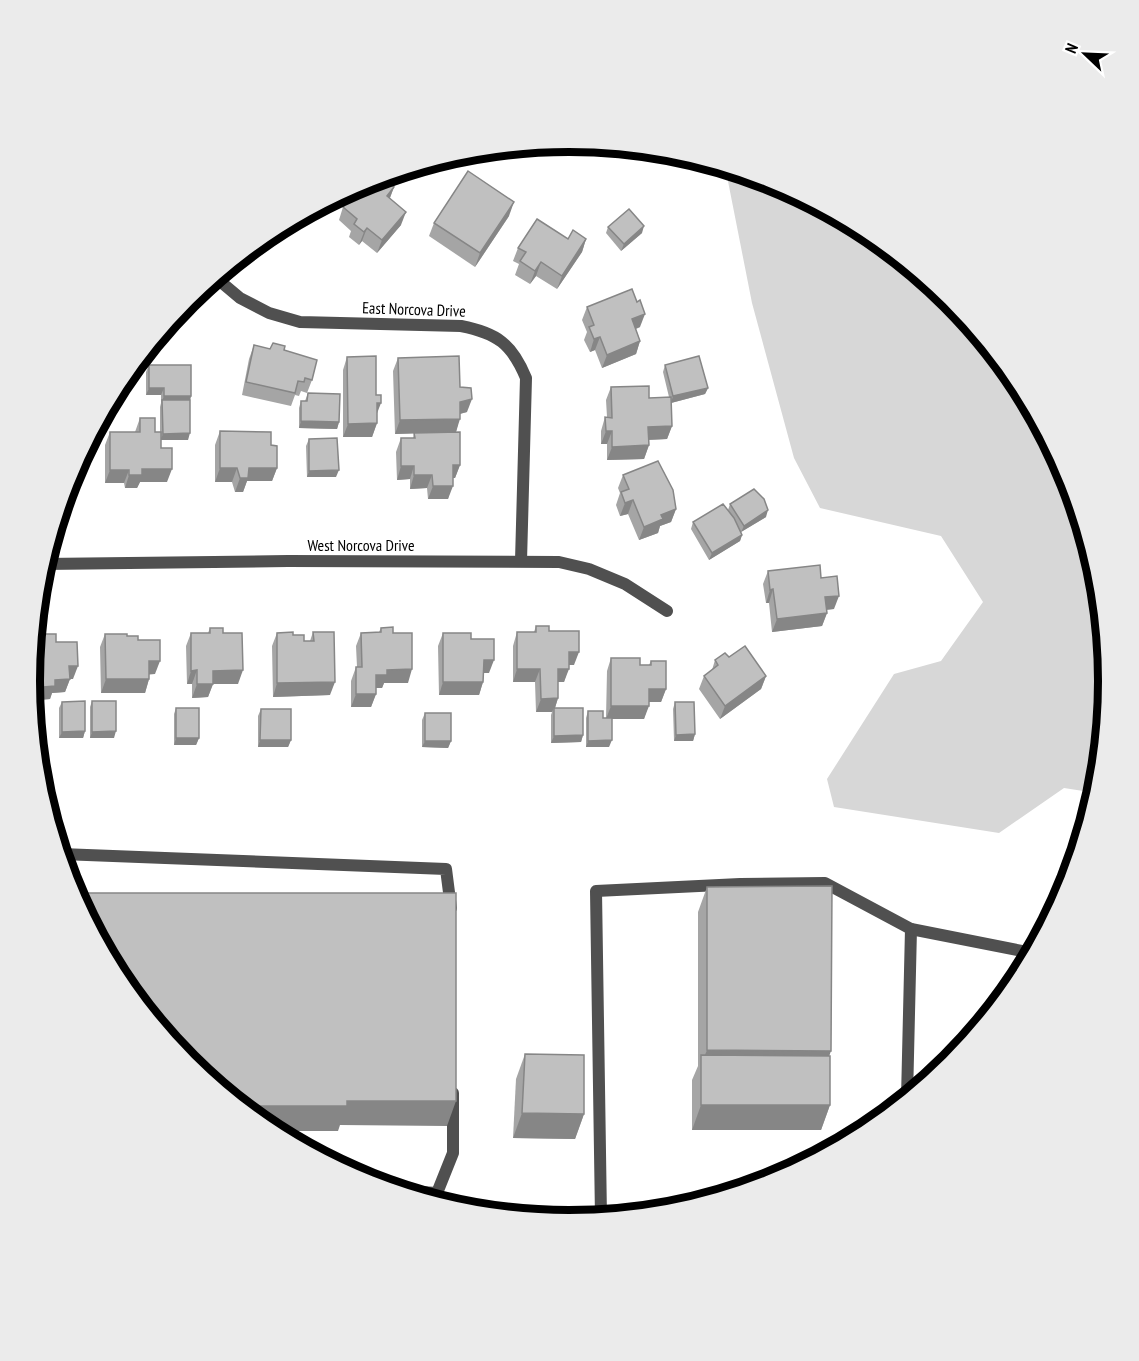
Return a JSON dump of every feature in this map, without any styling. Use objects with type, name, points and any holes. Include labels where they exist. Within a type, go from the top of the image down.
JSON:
[{"type":"street","name":"East Norcova Drive","points":[[222,283],[240,298],[269,313],[300,322],[461,326],[483,330],[502,341],[517,357],[526,378],[521,561]]},
{"type":"street","name":"West Norcova Drive","points":[[54,564],[288,561],[560,562],[589,568],[625,584],[667,611]]},
{"type":"street","points":[[70,854],[446,869],[454,926]]},
{"type":"street","points":[[601,1208],[596,891],[740,884],[825,883],[911,929],[1024,951]]},
{"type":"street","points":[[907,1087],[911,929]]},
{"type":"street","points":[[434,1191],[453,1153],[453,1085]]},
{"type":"shaded area","points":[[727,176],[803,206],[834,222],[892,261],[944,306],[989,358],[1009,387],[1028,416],[1058,478],[1070,510],[1088,577],[1094,611],[1098,680],[1094,750],[1086,791],[1064,788],[999,833],[834,807],[827,779],[894,674],[941,661],[983,602],[941,536],[820,508],[794,458],[752,303]]},
{"type":"building","points":[[468,171],[514,202],[480,253],[434,223]]},
{"type":"building","points":[[390,184],[394,187],[387,196],[406,212],[382,240],[367,228],[364,232],[354,224],[357,219],[343,207],[349,200]]},
{"type":"building","points":[[629,209],[644,226],[624,244],[608,227]]},
{"type":"building","points":[[537,219],[568,239],[573,230],[586,239],[562,276],[541,262],[535,271],[520,261],[526,252],[518,248]]},
{"type":"building","points":[[632,289],[637,302],[640,300],[645,314],[632,319],[640,341],[607,355],[600,337],[594,339],[589,327],[594,325],[587,307]]},
{"type":"building","points":[[273,343],[285,346],[284,350],[317,360],[312,380],[305,378],[304,382],[298,381],[295,393],[246,382],[254,345],[270,349]]},
{"type":"building","points":[[376,356],[376,395],[381,395],[381,403],[377,403],[377,423],[348,424],[347,357]]},
{"type":"building","points":[[459,356],[460,387],[471,388],[472,399],[460,402],[460,419],[400,420],[398,358]]},
{"type":"building","points":[[699,356],[708,388],[673,396],[665,365]]},
{"type":"building","points":[[149,365],[191,365],[191,396],[164,396],[164,388],[149,388]]},
{"type":"building","points":[[649,386],[649,398],[671,397],[672,426],[648,427],[649,445],[612,447],[612,431],[606,431],[605,417],[612,418],[611,387]]},
{"type":"building","points":[[308,393],[340,394],[339,422],[301,421],[301,401],[307,401]]},
{"type":"building","points":[[162,400],[190,400],[190,433],[163,434]]},
{"type":"building","points":[[140,418],[155,418],[155,432],[161,432],[161,448],[172,448],[172,469],[142,469],[142,475],[129,475],[129,470],[110,470],[110,432],[140,432]]},
{"type":"building","points":[[220,431],[271,432],[271,445],[277,446],[277,468],[249,468],[248,478],[240,478],[237,468],[220,468]]},
{"type":"building","points":[[460,432],[460,465],[453,465],[453,486],[433,486],[432,475],[414,475],[414,466],[401,466],[401,438],[415,438],[414,433]]},
{"type":"building","points":[[337,438],[339,470],[309,471],[309,439]]},
{"type":"building","points":[[658,461],[673,490],[676,509],[661,515],[663,519],[644,527],[633,500],[625,503],[621,492],[629,489],[623,475]]},
{"type":"building","points":[[754,489],[764,499],[768,510],[744,526],[730,504]]},
{"type":"building","points":[[723,504],[734,518],[742,535],[712,553],[693,522]]},
{"type":"building","points":[[820,565],[821,578],[837,576],[839,596],[825,597],[827,613],[777,619],[768,571]]},
{"type":"building","points":[[536,626],[549,626],[549,631],[579,631],[579,652],[569,652],[569,669],[558,669],[558,698],[541,699],[540,669],[517,669],[517,632],[536,632]]},
{"type":"building","points":[[393,627],[393,633],[412,633],[412,669],[387,670],[387,675],[376,675],[376,694],[356,694],[356,667],[362,667],[361,633],[381,632],[381,628]]},
{"type":"building","points":[[210,628],[223,628],[223,633],[242,633],[243,670],[213,671],[213,684],[197,684],[197,670],[191,671],[191,633],[210,633]]},
{"type":"building","points":[[293,632],[293,635],[304,635],[304,641],[314,641],[313,632],[334,632],[335,682],[277,683],[277,633]]},
{"type":"building","points":[[443,633],[471,633],[471,639],[494,639],[494,660],[484,660],[483,682],[443,682]]},
{"type":"building","points":[[43,634],[56,634],[56,642],[77,642],[78,666],[69,666],[70,679],[55,680],[55,686],[43,687],[42,679],[40,679]]},
{"type":"building","points":[[105,634],[138,636],[138,640],[160,640],[160,661],[149,661],[149,679],[106,679]]},
{"type":"building","points":[[745,646],[766,676],[725,706],[704,676],[718,665],[715,660],[725,653],[729,657]]},
{"type":"building","points":[[611,658],[640,658],[640,665],[651,665],[651,661],[666,661],[666,689],[649,689],[649,706],[611,706]]},
{"type":"building","points":[[85,701],[85,731],[62,732],[62,702]]},
{"type":"building","points":[[92,701],[116,701],[116,731],[92,732]]},
{"type":"building","points":[[675,702],[694,702],[695,734],[676,735]]},
{"type":"building","points":[[176,708],[199,708],[199,738],[176,738]]},
{"type":"building","points":[[554,708],[583,708],[583,735],[554,736]]},
{"type":"building","points":[[261,709],[291,709],[291,740],[260,740]]},
{"type":"building","points":[[588,711],[603,711],[603,718],[612,718],[612,740],[588,741]]},
{"type":"building","points":[[425,713],[451,713],[451,741],[425,741]]},
{"type":"building","points":[[832,886],[831,1051],[707,1050],[707,887]]},
{"type":"building","points":[[86,893],[456,893],[456,1101],[347,1101],[347,1106],[256,1106],[247,1100],[195,1055],[150,1003],[111,945]]},
{"type":"building","points":[[525,1054],[584,1055],[584,1114],[522,1113]]},
{"type":"building","points":[[701,1055],[830,1056],[830,1105],[701,1105]]}]
